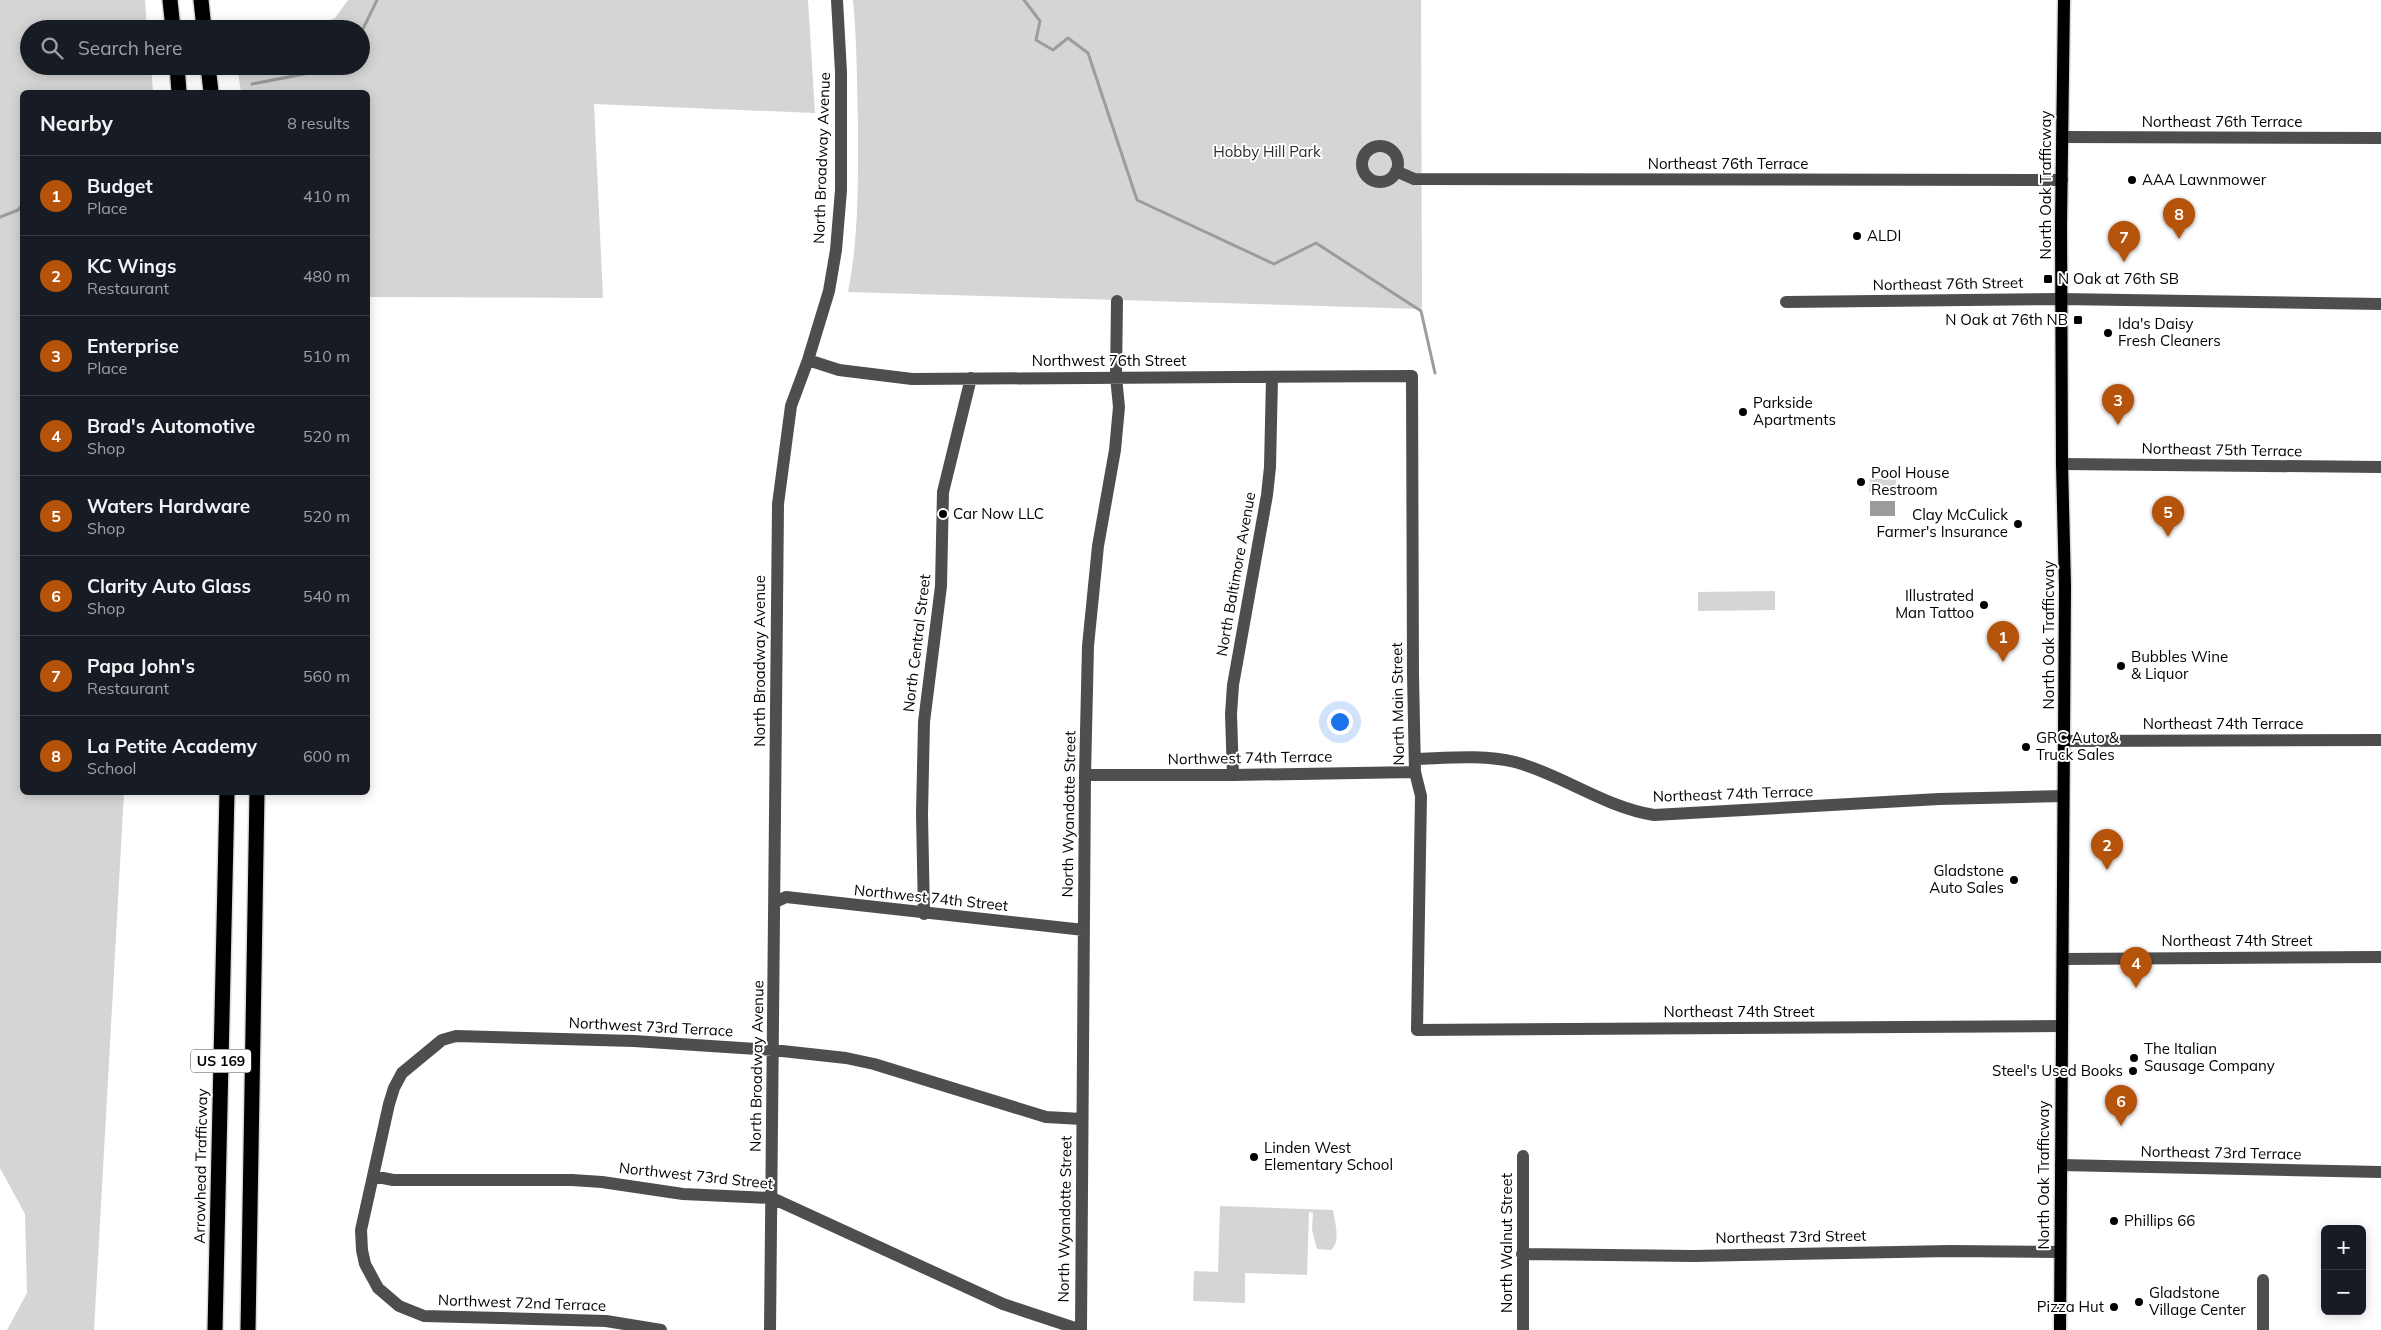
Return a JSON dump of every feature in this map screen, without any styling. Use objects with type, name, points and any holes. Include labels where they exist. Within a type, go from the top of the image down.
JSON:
[{"type":"highway","points":[[170,0],[172,20]]},
{"type":"highway","points":[[201,0],[203,20]]},
{"type":"highway","points":[[178,75],[179,90]]},
{"type":"highway","points":[[209,75],[210,90]]},
{"type":"highway","name":"Arrowhead Trafficway","points":[[215,1330],[227,795]]},
{"type":"highway","name":"US 169","points":[[248,1330],[257,795]]},
{"type":"main road","name":"North Oak Trafficway","points":[[2060,1330],[2061,1026],[2065,741],[2065,559],[2062,464],[2061,299],[2064,0]]},
{"type":"street","name":"North Broadway Avenue","points":[[770,1330],[778,504],[791,406],[808,360],[829,291],[836,250],[841,190],[841,91],[837,0]]},
{"type":"street","name":"Northeast 76th Terrace","points":[[2062,137],[2381,138]]},
{"type":"street","name":"Northeast 76th Terrace","points":[[1396,171],[1414,179],[2062,180]]},
{"type":"street","name":"Northeast 76th Street","points":[[1786,302],[2061,299],[2381,304]]},
{"type":"street","name":"North Wyandotte Street","points":[[1080,1330],[1088,646],[1098,546],[1115,450],[1119,407],[1116,377],[1117,301]]},
{"type":"street","name":"Northwest 76th Street","points":[[808,360],[839,370],[884,377],[1272,378],[1412,376]]},
{"type":"street","name":"North Main Street","points":[[1412,376],[1415,765],[1421,796],[1417,1030]]},
{"type":"street","name":"North Central Street","points":[[924,914],[922,814],[924,722],[941,586],[943,492],[971,378]]},
{"type":"street","name":"North Baltimore Avenue","points":[[1234,775],[1231,714],[1233,685],[1267,495],[1270,468],[1272,378]]},
{"type":"street","name":"Northeast 75th Terrace","points":[[2062,464],[2381,467]]},
{"type":"street","name":"Northeast 74th Terrace","points":[[2065,741],[2381,740]]},
{"type":"street","name":"Northeast 74th Terrace","points":[[1415,765],[1483,757],[1514,762],[1536,769],[1610,804],[1632,812],[1654,816],[1938,799],[2063,796]]},
{"type":"street","name":"Northwest 74th Terrace","points":[[1085,775],[1234,775],[1415,765]]},
{"type":"street","name":"Northwest 74th Street","points":[[775,902],[786,897],[924,914],[1084,930]]},
{"type":"street","name":"Northeast 74th Street","points":[[2063,958],[2381,957]]},
{"type":"street","name":"Northeast 74th Street","points":[[1417,1030],[2061,1026]]},
{"type":"street","name":"Northwest 73rd Terrace","points":[[373,1176],[394,1088],[402,1072],[442,1040],[463,1036],[634,1041],[773,1050],[865,1062],[1046,1117],[1082,1119]]},
{"type":"street","name":"North Walnut Street","points":[[1523,1156],[1523,1330]]},
{"type":"street","name":"Northeast 73rd Terrace","points":[[2061,1165],[2381,1172]]},
{"type":"street","name":"Northwest 73rd Street","points":[[373,1176],[393,1180],[572,1180],[602,1182],[683,1194],[772,1198],[1003,1304],[1080,1330]]},
{"type":"street","name":"Northwest 72nd Terrace","points":[[373,1176],[361,1230],[362,1250],[370,1276],[386,1296],[399,1306],[424,1316],[606,1321],[661,1330]]},
{"type":"street","name":"Northeast 73rd Street","points":[[1522,1254],[1694,1256],[1950,1251],[2060,1252]]},
{"type":"street","points":[[2263,1280],[2263,1330]]},
{"type":"green space","points":[[0,0],[145,0],[146,20],[20,20],[20,75],[152,75],[153,90],[20,90],[20,795],[124,795],[94,1330],[7,1330],[27,1293],[25,1214],[0,1168]]},
{"type":"green space","points":[[348,0],[808,0],[815,113],[594,104],[603,298],[370,297],[370,90],[241,90],[238,75],[370,75],[370,20],[330,20],[335,18]]},
{"type":"green space","name":"Hobby Hill Park","points":[[853,0],[1421,0],[1422,309],[848,292],[854,251],[858,188],[857,79]]},
{"type":"green space","points":[[1870,478],[1896,480],[1895,494],[1869,492]]},
{"type":"green space","points":[[1775,591],[1775,610],[1698,611],[1698,592]]},
{"type":"green space","points":[[1220,1206],[1333,1210],[1336,1242],[1331,1250],[1317,1249],[1312,1230],[1313,1213],[1309,1212],[1307,1275],[1245,1273],[1245,1303],[1193,1301],[1194,1271],[1218,1272]]},
{"type":"shaded area","points":[[1870,501],[1895,501],[1895,516],[1870,516]]},
{"type":"waterway","points":[[367,20],[377,0]]},
{"type":"waterway","points":[[1024,0],[1040,21],[1036,40],[1053,50],[1068,38],[1088,53],[1137,200],[1274,264],[1316,243],[1421,311],[1435,373]]},
{"type":"waterway","points":[[252,84],[298,75]]},
{"type":"waterway","points":[[0,217],[20,208]]},
{"type":"place","name":"AAA Lawnmower","points":[[2132,180]]},
{"type":"place","name":"ALDI","points":[[1857,236]]},
{"type":"place","name":"La Petite Academy","points":[[2179,239]]},
{"type":"place","name":"Papa John's","points":[[2124,262]]},
{"type":"place","name":"N Oak at 76th SB","points":[[2048,279]]},
{"type":"place","name":"N Oak at 76th NB","points":[[2078,320]]},
{"type":"place","name":"Ida's Daisy Fresh Cleaners","points":[[2108,333]]},
{"type":"place","name":"Parkside Apartments","points":[[1743,412]]},
{"type":"place","name":"Enterprise","points":[[2118,425]]},
{"type":"place","name":"Pool House Restroom","points":[[1861,482]]},
{"type":"place","name":"Car Now LLC","points":[[943,514]]},
{"type":"place","name":"Clay McCulick Farmer's Insurance","points":[[2018,524]]},
{"type":"place","name":"Waters Hardware","points":[[2168,537]]},
{"type":"place","name":"Illustrated Man Tattoo","points":[[1984,605]]},
{"type":"place","name":"Budget","points":[[2003,662]]},
{"type":"place","name":"Bubbles Wine & Liquor","points":[[2121,666]]},
{"type":"place","name":"GRC Auto & Truck Sales","points":[[2026,747]]},
{"type":"place","name":"KC Wings","points":[[2107,870]]},
{"type":"place","name":"Gladstone Auto Sales","points":[[2014,880]]},
{"type":"place","name":"Brad's Automotive","points":[[2136,988]]},
{"type":"place","name":"The Italian Sausage Company","points":[[2134,1058]]},
{"type":"place","name":"Steel's Used Books","points":[[2133,1071]]},
{"type":"place","name":"Clarity Auto Glass","points":[[2121,1126]]},
{"type":"place","name":"Linden West Elementary School","points":[[1254,1157]]},
{"type":"place","name":"Phillips 66","points":[[2114,1221]]},
{"type":"place","name":"Gladstone Village Center","points":[[2139,1302]]},
{"type":"place","name":"Pizza Hut","points":[[2114,1307]]}]
